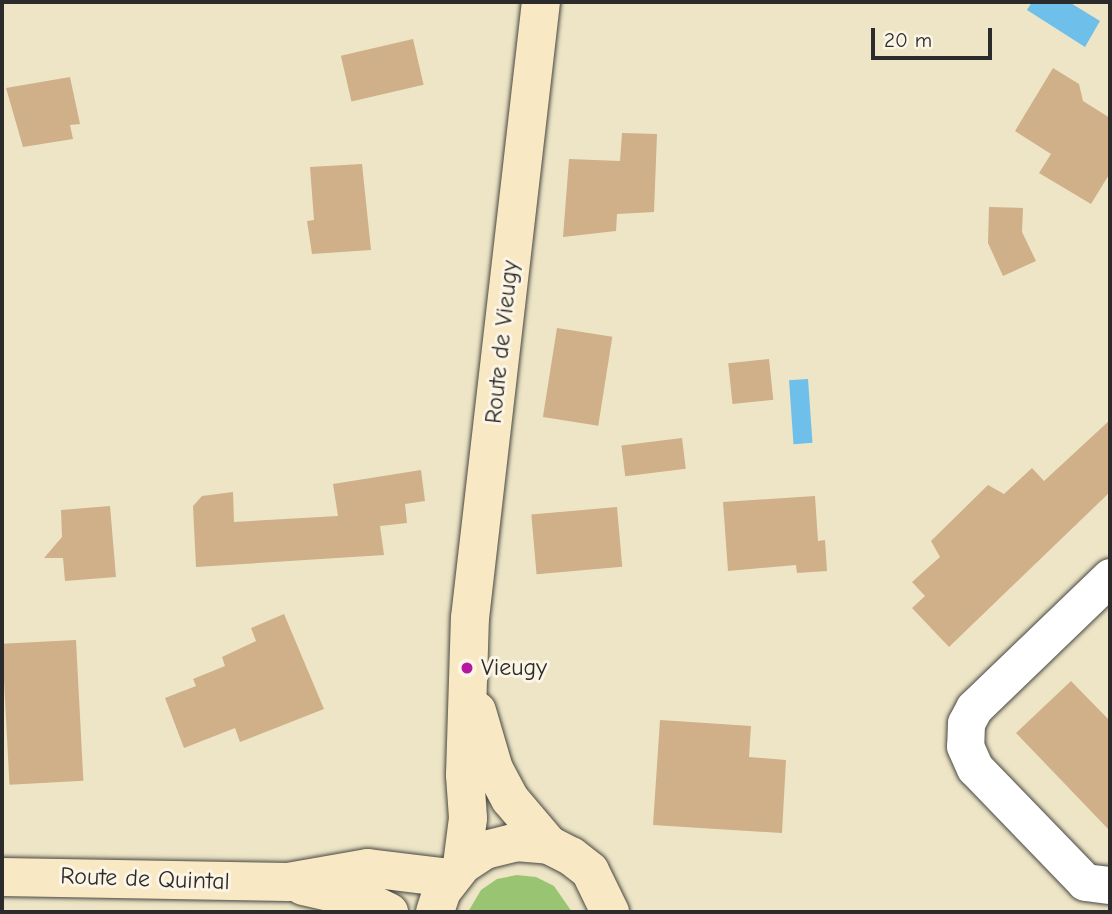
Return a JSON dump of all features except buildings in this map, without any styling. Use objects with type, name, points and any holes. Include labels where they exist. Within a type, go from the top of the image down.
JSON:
[{"type":"street","name":"Route de Vieugy","points":[[449,885],[468,818],[470,618],[541,2]]},
{"type":"street","points":[[1110,577],[974,708],[966,723],[965,746],[975,768],[1085,882],[1110,885]]},
{"type":"street","name":"Route de Vieugy","points":[[468,682],[494,769],[510,799],[549,845]]},
{"type":"street","points":[[449,885],[485,850],[516,842],[549,845],[590,872],[617,908]]},
{"type":"street","name":"Route de Quintal","points":[[2,877],[288,882],[368,868],[449,885]]},
{"type":"street","name":"Route de Quintal","points":[[288,882],[364,900],[388,912]]},
{"type":"green space","points":[[517,875],[536,877],[554,886],[572,912],[468,912],[481,890],[497,879]]},
{"type":"water","points":[[1032,2],[1069,2],[1100,21],[1085,47],[1027,10]]},
{"type":"water","points":[[808,379],[812,443],[794,444],[789,380]]},
{"type":"place","name":"Vieugy","points":[[467,668]]}]
